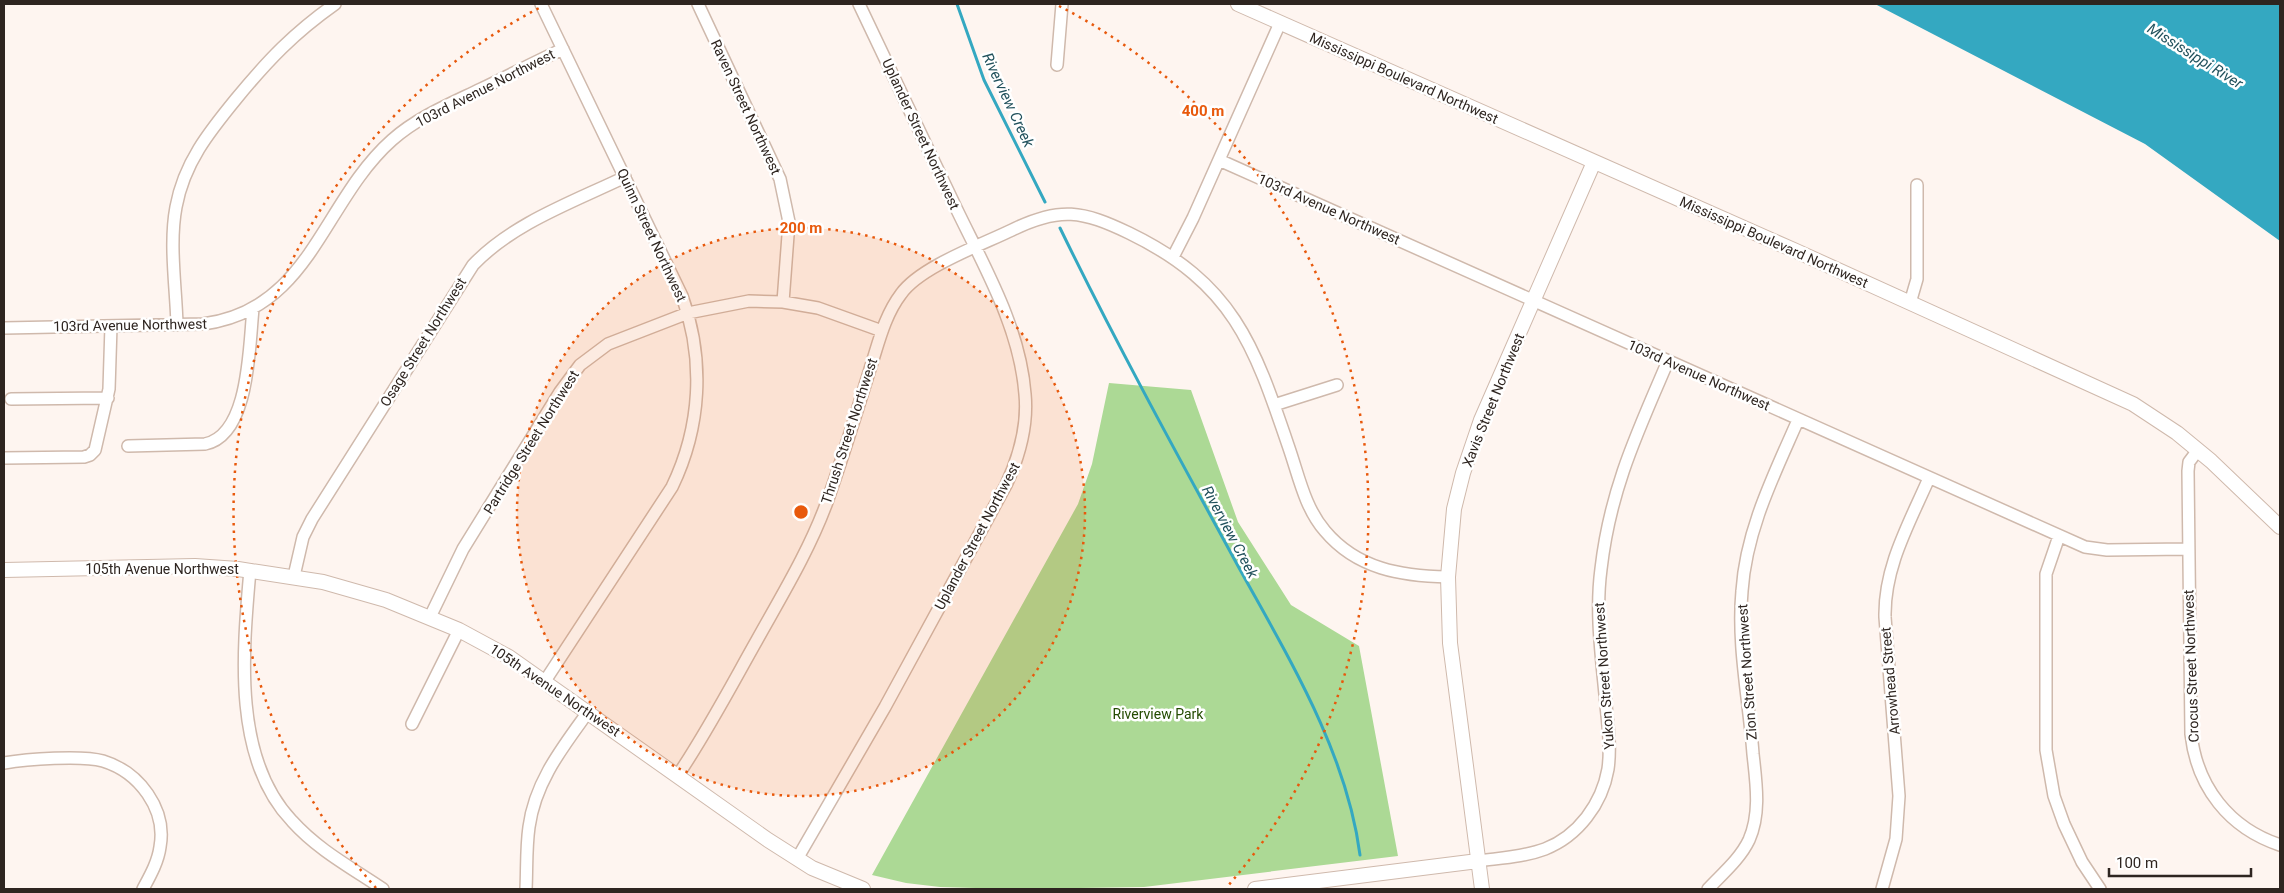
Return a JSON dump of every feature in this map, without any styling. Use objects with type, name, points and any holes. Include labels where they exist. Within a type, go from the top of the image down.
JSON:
[{"type":"street","points":[[177,325],[174,228],[179,192],[191,160],[209,132],[274,53],[302,28],[335,4]]},
{"type":"street","name":"Quinn Street Northwest","points":[[541,4],[670,269],[688,313],[696,348],[698,390],[693,428],[685,459],[664,502],[545,681]]},
{"type":"street","name":"Raven Street Northwest","points":[[698,4],[780,179],[789,222],[783,302]]},
{"type":"street","name":"Uplander Street Northwest","points":[[798,859],[1006,486],[1017,459],[1026,408],[1020,363],[1003,308],[859,4]]},
{"type":"street","points":[[1057,66],[1062,4]]},
{"type":"street","name":"Mississippi Boulevard Northwest","points":[[1238,4],[2133,404],[2177,433],[2198,450],[2280,528]]},
{"type":"street","points":[[1173,256],[1193,218],[1280,23]]},
{"type":"street","name":"103rd Avenue Northwest","points":[[4,328],[177,325],[217,322],[253,309],[282,287],[301,268],[364,169],[392,140],[416,121],[446,105],[563,49]]},
{"type":"street","name":"103rd Avenue Northwest","points":[[1219,160],[2059,536],[2096,549],[2187,549]]},
{"type":"street","name":"Xavis Street Northwest","points":[[1482,889],[1450,643],[1448,577],[1454,509],[1465,465],[1481,420],[1594,162]]},
{"type":"street","name":"Osage Street Northwest","points":[[294,576],[303,537],[312,518],[473,265],[499,241],[518,229],[625,177]]},
{"type":"street","points":[[1910,303],[1917,279],[1917,185]]},
{"type":"street","name":"Thrush Street Northwest","points":[[678,775],[715,716],[794,574],[815,532],[882,331],[892,307],[910,284],[932,269],[1042,217],[1072,213],[1101,220],[1173,256],[1206,286],[1240,326],[1256,356],[1308,503],[1326,534],[1352,555],[1382,570],[1422,576],[1448,577]]},
{"type":"street","name":"Partridge Street Northwest","points":[[430,617],[463,549],[560,392],[580,365],[608,344],[688,313],[748,301],[783,302],[818,308],[882,331]]},
{"type":"street","points":[[128,446],[206,444],[215,442],[220,438],[242,402],[253,309]]},
{"type":"street","points":[[4,458],[90,455],[95,450],[108,398],[111,326]]},
{"type":"street","name":"Yukon Street Northwest","points":[[1478,861],[1528,854],[1558,842],[1581,824],[1603,788],[1608,768],[1609,749],[1599,632],[1601,568],[1610,512],[1623,467],[1668,361]]},
{"type":"street","points":[[1274,405],[1337,385]]},
{"type":"street","points":[[11,399],[108,398]]},
{"type":"street","name":"Zion Street Northwest","points":[[1708,889],[1744,850],[1754,821],[1756,787],[1742,643],[1742,591],[1751,537],[1759,511],[1798,420]]},
{"type":"street","name":"Crocus Street Northwest","points":[[2198,450],[2189,462],[2188,471],[2187,549],[2191,734],[2194,758],[2210,793],[2227,813],[2250,832],[2280,845]]},
{"type":"street","name":"Arrowhead Street","points":[[1882,889],[1896,839],[1899,796],[1885,617],[1885,594],[1892,564],[1929,478]]},
{"type":"street","points":[[2059,536],[2046,574],[2046,750],[2054,796],[2064,824],[2077,853],[2100,889]]},
{"type":"street","name":"105th Avenue Northwest","points":[[4,570],[195,566],[250,570],[294,576],[363,592],[430,617],[459,630],[509,657],[798,859],[863,889]]},
{"type":"street","points":[[250,570],[245,636],[248,711],[250,739],[259,769],[274,799],[302,831],[324,850],[383,889]]},
{"type":"street","points":[[412,724],[459,630]]},
{"type":"street","points":[[526,889],[529,827],[536,795],[555,759],[588,712]]},
{"type":"street","points":[[4,763],[20,760],[98,760],[115,766],[134,778],[153,803],[160,831],[158,855],[143,889]]},
{"type":"street","points":[[1264,889],[1478,861]]},
{"type":"green space","name":"Riverview Park","points":[[1109,383],[1191,390],[1238,522],[1291,605],[1359,646],[1398,856],[1144,887],[1011,889],[940,887],[906,883],[872,875],[1078,504],[1092,464]]},
{"type":"water","name":"Mississippi River","points":[[1875,4],[2280,4],[2280,241],[2145,144]]},
{"type":"waterway","name":"Riverview Creek","points":[[957,4],[984,80],[1045,202]]},
{"type":"waterway","name":"Riverview Creek","points":[[1060,228],[1144,393],[1310,700],[1327,737],[1341,776],[1353,815],[1360,855]]}]
